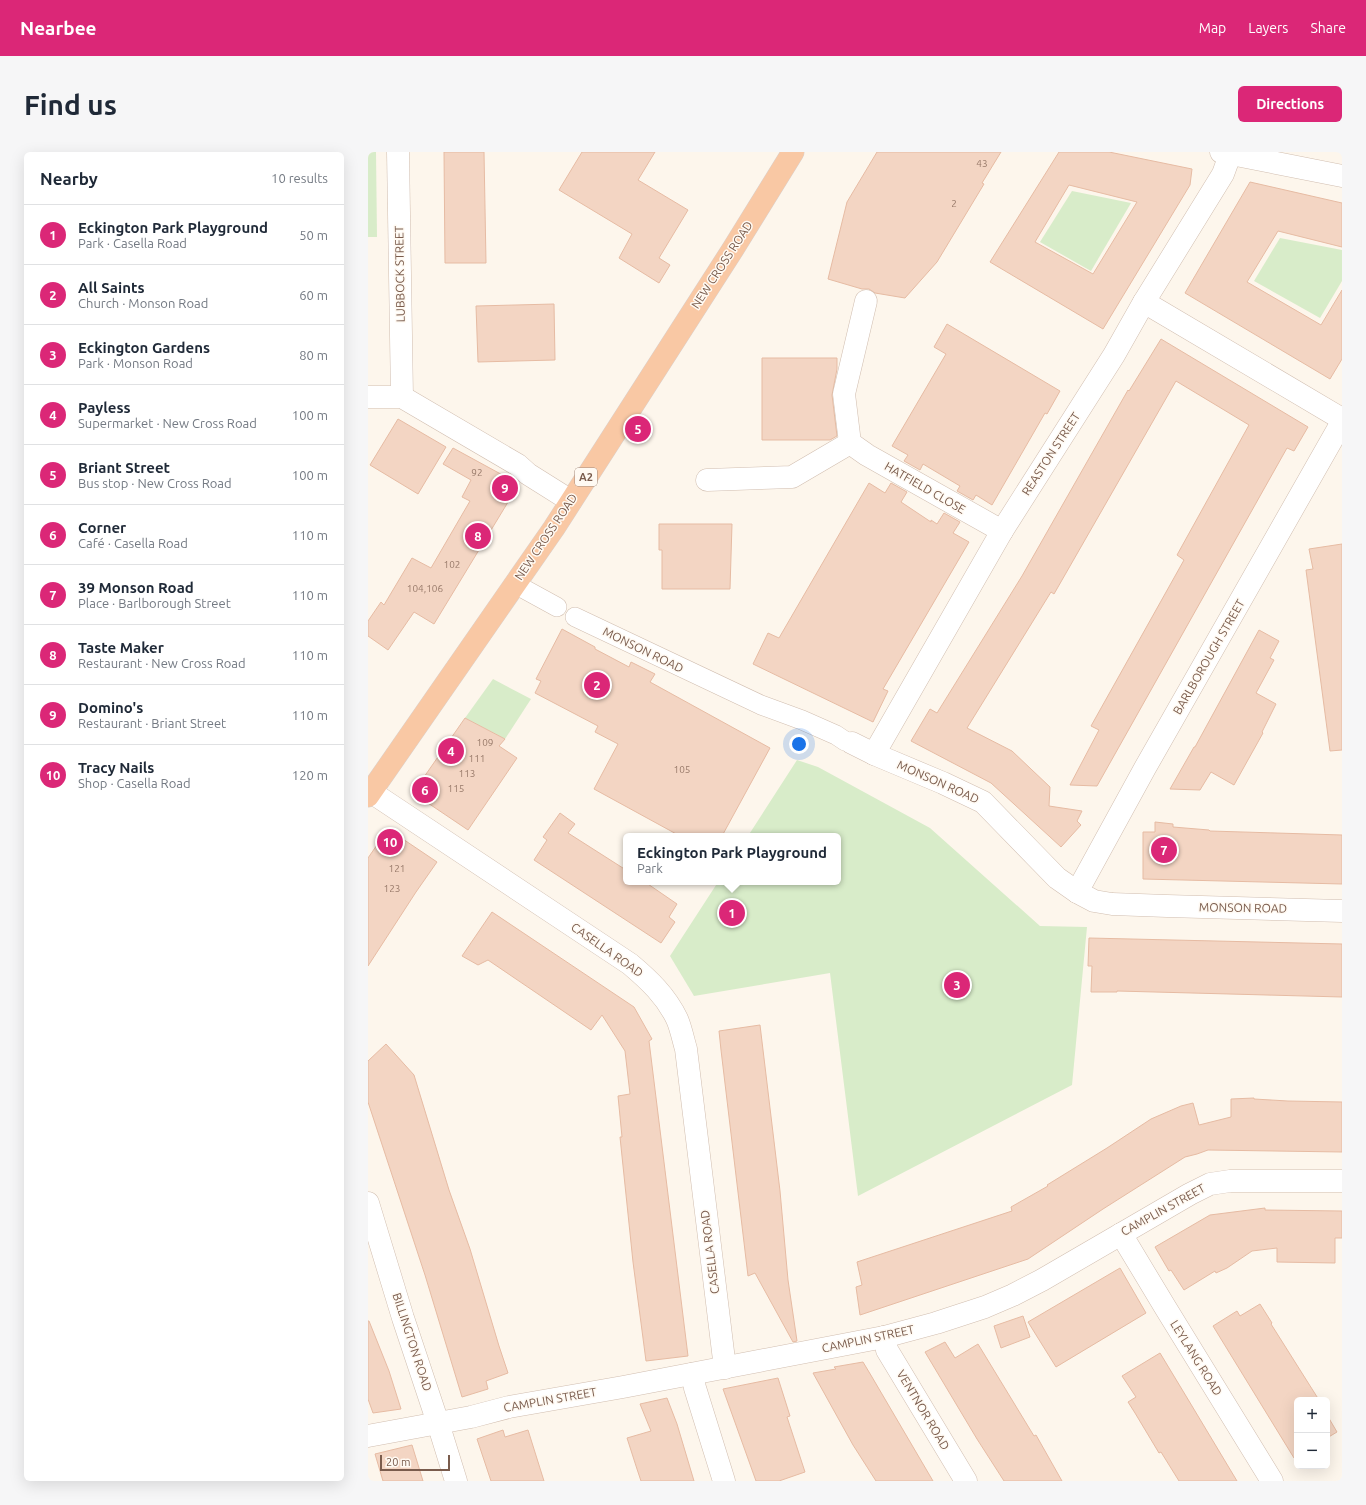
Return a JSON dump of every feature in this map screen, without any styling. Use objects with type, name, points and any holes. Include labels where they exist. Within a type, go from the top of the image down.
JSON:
[{"type":"highway","name":"NEW CROSS ROAD","points":[[369,794],[571,501],[733,249],[793,152]]},
{"type":"street","name":"LUBBOCK STREET","points":[[398,152],[402,397]]},
{"type":"street","points":[[1227,153],[1342,176]]},
{"type":"street","name":"REASTON STREET","points":[[874,754],[1002,531],[1114,355],[1144,302],[1223,174],[1227,153]]},
{"type":"street","points":[[707,480],[792,477],[850,443],[844,394],[866,301]]},
{"type":"street","points":[[1144,302],[1342,420]]},
{"type":"street","points":[[368,397],[402,397],[518,465],[528,474],[571,501]]},
{"type":"street","name":"BARLBOROUGH STREET","points":[[1077,892],[1145,768],[1342,420]]},
{"type":"street","name":"HATFIELD CLOSE","points":[[850,443],[867,455],[1002,531]]},
{"type":"street","points":[[515,584],[557,607]]},
{"type":"street","name":"MONSON ROAD","points":[[575,617],[761,705],[802,720],[836,735],[845,742],[852,743],[983,802],[1057,878],[1077,892],[1094,901],[1112,904],[1166,906],[1342,910]]},
{"type":"street","name":"CASELLA ROAD","points":[[369,794],[630,964],[649,980],[663,995],[677,1020],[686,1049],[725,1368]]},
{"type":"street","name":"CAMPLIN STREET","points":[[368,1436],[471,1417],[509,1407],[725,1368],[884,1337],[943,1321],[1013,1295],[1210,1184],[1230,1181],[1342,1182]]},
{"type":"street","name":"BILLINGTON ROAD","points":[[368,1204],[456,1481]]},
{"type":"street","name":"LEYLANG ROAD","points":[[1121,1234],[1272,1481]]},
{"type":"street","name":"VENTNOR ROAD","points":[[884,1337],[887,1350],[966,1481]]},
{"type":"street","points":[[692,1374],[724,1481]]},
{"type":"green space","points":[[368,152],[376,152],[377,237],[368,237]]},
{"type":"green space","points":[[1072,191],[1131,203],[1091,271],[1040,242]]},
{"type":"green space","points":[[1280,238],[1342,250],[1342,281],[1320,318],[1254,281]]},
{"type":"green space","points":[[493,679],[531,699],[505,739],[465,718]]},
{"type":"green space","points":[[797,760],[818,767],[930,828],[1040,926],[1087,927],[1072,1085],[858,1196],[830,973],[694,996],[670,956],[716,885],[841,885],[841,833],[750,833]]},
{"type":"building","points":[[444,152],[484,152],[486,263],[445,263]]},
{"type":"building","points":[[582,152],[655,152],[638,180],[688,210],[659,258],[670,265],[659,283],[619,258],[632,234],[559,190]]},
{"type":"building","points":[[877,152],[1001,152],[982,183],[984,184],[937,262],[905,298],[875,293],[869,289],[862,289],[828,279],[847,202]]},
{"type":"building","points":[[1059,152],[1109,152],[1192,169],[1190,185],[1103,329],[990,262]],"holes":[[[1069,185],[1137,202],[1093,274],[1035,242]]]},
{"type":"building","points":[[1250,182],[1342,203],[1342,247],[1278,231],[1247,282],[1321,325],[1342,290],[1342,359],[1330,379],[1185,293]]},
{"type":"building","points":[[554,304],[555,360],[478,362],[476,306]]},
{"type":"building","points":[[947,324],[1060,391],[1047,414],[1045,413],[992,505],[976,495],[973,500],[957,491],[960,486],[923,464],[920,470],[904,461],[908,455],[892,446],[946,354],[934,347]]},
{"type":"building","points":[[1161,339],[1308,427],[1294,451],[1287,448],[1097,786],[1070,785],[1099,730],[1091,726],[1184,560],[1177,555],[1249,425],[1176,381],[1054,594],[1051,592],[967,728],[1012,751],[1050,787],[1049,806],[1082,811],[1077,821],[1081,825],[1061,847],[991,783],[911,741],[930,709],[937,713],[1022,576],[1128,390],[1129,391]]},
{"type":"building","points":[[762,358],[837,358],[837,369],[832,395],[837,436],[830,440],[762,440]]},
{"type":"building","points":[[398,419],[446,447],[418,494],[370,465]]},
{"type":"building","points":[[453,448],[519,484],[434,624],[414,612],[388,650],[368,636],[368,621],[381,602],[384,605],[412,558],[431,568],[470,501],[462,497],[471,480],[443,464]]},
{"type":"building","points":[[869,483],[885,493],[891,483],[907,492],[901,502],[931,522],[931,520],[937,524],[944,513],[960,522],[953,533],[969,542],[883,689],[888,691],[873,722],[753,664],[768,633],[779,638]]},
{"type":"building","points":[[659,524],[732,524],[730,589],[662,589],[662,550],[659,550]]},
{"type":"building","points":[[1342,544],[1342,750],[1330,751],[1306,570],[1313,569],[1309,549]]},
{"type":"building","points":[[562,629],[629,667],[631,662],[655,674],[650,682],[770,748],[724,833],[675,833],[594,789],[618,744],[595,732],[598,726],[535,693],[541,681],[536,679]]},
{"type":"building","points":[[1259,630],[1279,641],[1270,658],[1274,660],[1256,693],[1276,704],[1262,732],[1263,733],[1234,785],[1211,772],[1200,790],[1170,789],[1195,747]]},
{"type":"building","points":[[465,718],[505,739],[499,746],[517,758],[468,830],[419,797],[415,790]]},
{"type":"building","points":[[560,813],[575,824],[568,833],[623,868],[623,885],[649,885],[677,904],[669,917],[675,922],[661,943],[534,860],[547,840],[543,837]]},
{"type":"building","points":[[1155,822],[1173,824],[1173,827],[1210,831],[1342,835],[1342,884],[1143,879],[1143,832],[1155,832]]},
{"type":"building","points":[[388,829],[437,862],[368,966],[368,858]]},
{"type":"building","points":[[492,912],[634,1007],[652,1039],[649,1041],[688,1356],[646,1361],[633,1262],[620,1137],[622,1137],[618,1096],[630,1094],[625,1051],[602,1015],[591,1030],[488,960],[478,965],[462,956]]},
{"type":"building","points":[[1089,938],[1342,944],[1342,997],[1117,991],[1091,992],[1092,966],[1088,966]]},
{"type":"building","points":[[760,1025],[780,1191],[788,1280],[797,1341],[793,1342],[755,1273],[748,1276],[719,1031]]},
{"type":"building","points":[[386,1044],[414,1075],[449,1190],[470,1249],[508,1373],[486,1381],[488,1389],[462,1397],[425,1275],[368,1102],[368,1061]]},
{"type":"building","points":[[1254,1098],[1288,1101],[1342,1102],[1342,1152],[1208,1150],[1185,1157],[1028,1259],[860,1315],[856,1287],[862,1285],[857,1262],[1012,1211],[1011,1207],[1048,1186],[1047,1185],[1151,1119],[1181,1106],[1193,1103],[1199,1125],[1231,1117],[1231,1099]]},
{"type":"building","points":[[1265,1208],[1265,1210],[1342,1211],[1342,1238],[1335,1238],[1335,1263],[1277,1262],[1277,1248],[1252,1251],[1227,1268],[1216,1273],[1215,1271],[1184,1290],[1171,1270],[1169,1271],[1155,1247],[1210,1215]]},
{"type":"building","points":[[1120,1268],[1146,1313],[1056,1367],[1028,1322]]},
{"type":"building","points":[[1260,1304],[1317,1397],[1294,1397],[1294,1458],[1213,1326],[1237,1311],[1240,1316]]},
{"type":"building","points":[[1023,1316],[1030,1337],[1001,1348],[994,1326]]},
{"type":"building","points":[[368,1321],[389,1371],[401,1409],[373,1413],[368,1399]]},
{"type":"building","points":[[945,1342],[955,1358],[978,1344],[1034,1436],[1036,1435],[1062,1481],[1004,1481],[925,1352]]},
{"type":"building","points":[[1160,1353],[1237,1481],[1179,1481],[1161,1452],[1159,1453],[1128,1402],[1136,1397],[1122,1376]]},
{"type":"building","points":[[863,1362],[933,1481],[876,1481],[853,1445],[813,1373],[836,1369],[834,1367]]},
{"type":"building","points":[[778,1378],[790,1416],[787,1417],[805,1472],[779,1481],[756,1481],[723,1389]]},
{"type":"building","points":[[667,1398],[677,1424],[694,1481],[641,1481],[637,1469],[627,1438],[651,1431],[640,1404]]},
{"type":"building","points":[[1330,1420],[1337,1432],[1330,1436]]},
{"type":"building","points":[[503,1430],[505,1437],[528,1430],[544,1481],[491,1481],[477,1439]]},
{"type":"building","points":[[412,1445],[423,1481],[383,1481],[375,1454]]},
{"type":"place","name":"Briant Street","points":[[638,429]]},
{"type":"place","name":"Domino's","points":[[505,488]]},
{"type":"place","name":"Taste Maker","points":[[478,536]]},
{"type":"place","name":"All Saints","points":[[597,685]]},
{"type":"place","name":"Payless","points":[[451,751]]},
{"type":"place","name":"Corner","points":[[425,790]]},
{"type":"place","name":"Tracy Nails","points":[[390,842]]},
{"type":"place","name":"39 Monson Road","points":[[1164,850]]},
{"type":"place","name":"Eckington Park Playground","points":[[732,913]]},
{"type":"place","name":"Eckington Gardens","points":[[957,985]]}]
